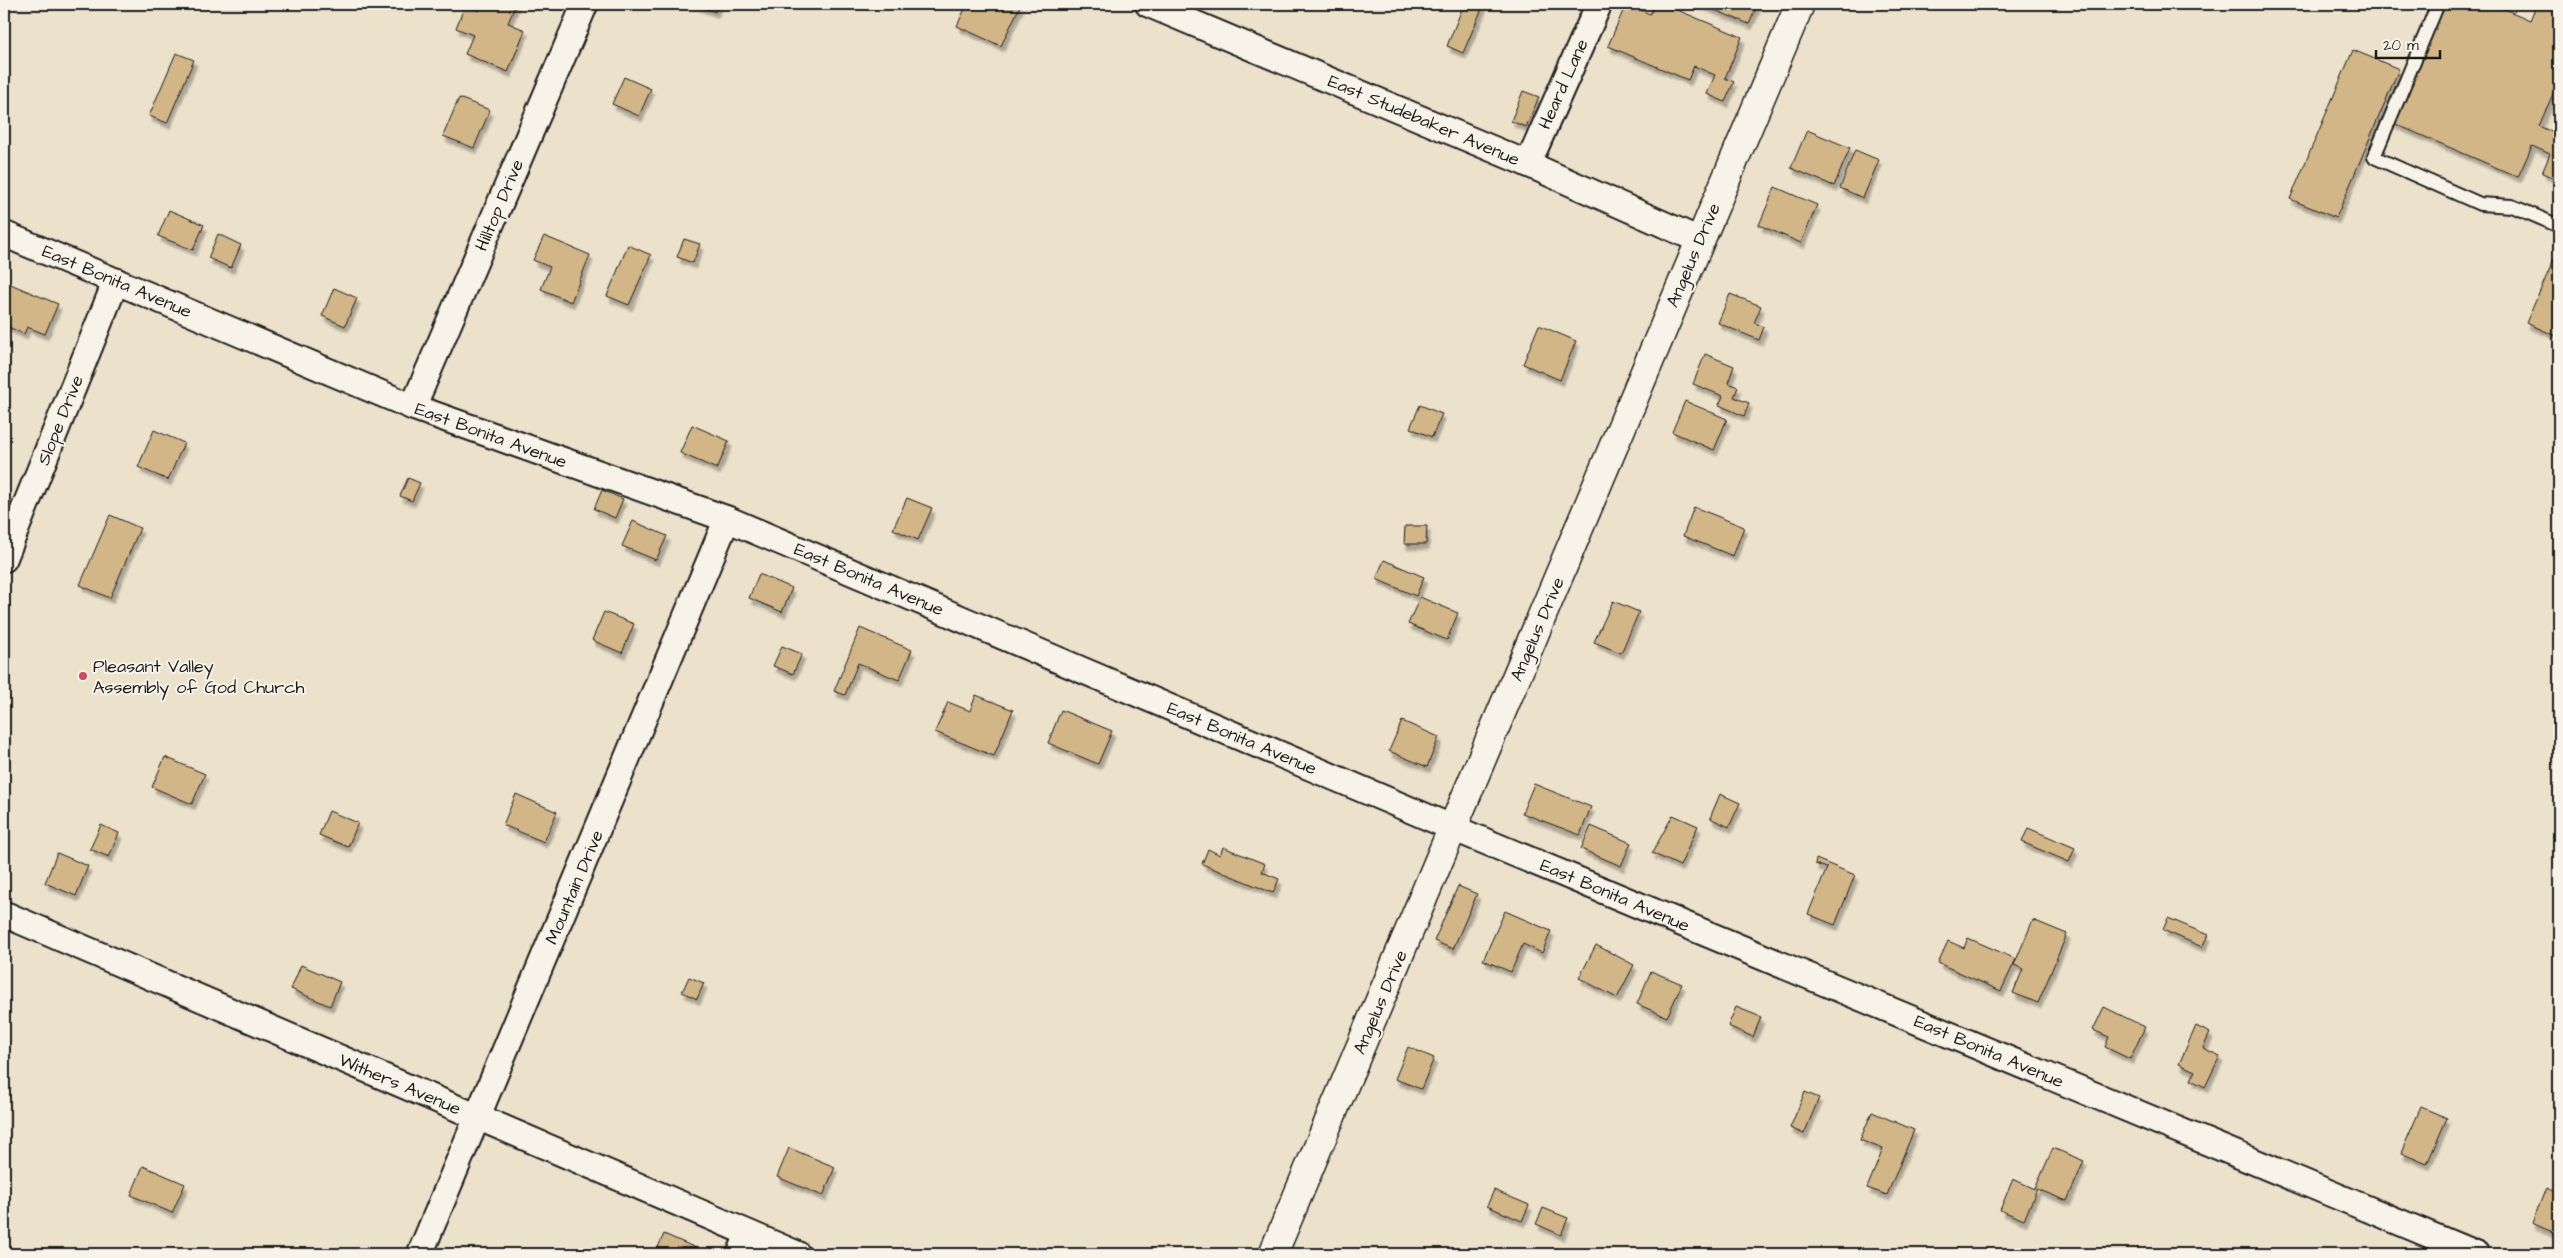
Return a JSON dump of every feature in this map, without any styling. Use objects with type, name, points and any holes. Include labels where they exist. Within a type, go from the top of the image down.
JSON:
[{"type":"street","name":"Hilltop Drive","points":[[413,407],[585,4]]},
{"type":"street","name":"East Studebaker Avenue","points":[[1148,4],[1528,164],[1699,240]]},
{"type":"street","name":"Heard Lane","points":[[1528,164],[1599,4]]},
{"type":"street","name":"Angelus Drive","points":[[1273,1254],[1800,4]]},
{"type":"street","name":"East Bonita Avenue","points":[[4,234],[413,407],[727,519],[1454,828],[2476,1254]]},
{"type":"street","name":"Slope Drive","points":[[4,559],[116,281]]},
{"type":"street","name":"Mountain Drive","points":[[420,1254],[727,519]]},
{"type":"street","name":"Withers Avenue","points":[[4,914],[478,1118],[744,1244],[797,1254]]},
{"type":"lane","points":[[2438,4],[2374,157],[2480,204],[2512,206],[2559,226]]},
{"type":"building","points":[[482,4],[516,4],[508,23],[525,30],[508,72],[465,54],[473,35],[456,28],[465,5],[479,11]]},
{"type":"building","points":[[694,4],[718,4],[715,12]]},
{"type":"building","points":[[967,4],[1021,4],[1001,46],[957,26]]},
{"type":"building","points":[[1464,4],[1484,4],[1463,53],[1447,46]]},
{"type":"building","points":[[1626,4],[1650,14],[1655,4],[1663,4],[1742,37],[1725,78],[1734,82],[1725,102],[1707,94],[1715,75],[1694,66],[1688,80],[1608,46]]},
{"type":"building","points":[[1700,4],[1758,4],[1749,24]]},
{"type":"building","points":[[2445,4],[2493,4],[2530,20],[2537,4],[2559,4],[2559,80],[2539,126],[2558,135],[2559,132],[2559,180],[2542,173],[2550,154],[2532,146],[2518,177],[2393,123]]},
{"type":"building","points":[[2353,50],[2399,69],[2336,218],[2290,199]]},
{"type":"building","points":[[176,53],[194,60],[167,123],[149,116]]},
{"type":"building","points":[[624,77],[651,89],[639,116],[612,104]]},
{"type":"building","points":[[1523,91],[1539,97],[1526,127],[1511,121]]},
{"type":"building","points":[[459,98],[490,110],[474,148],[443,136]]},
{"type":"building","points":[[1807,130],[1850,148],[1834,186],[1791,168]]},
{"type":"building","points":[[1855,150],[1879,160],[1863,198],[1840,188]]},
{"type":"building","points":[[1775,187],[1817,205],[1801,243],[1759,225]]},
{"type":"building","points":[[169,210],[204,225],[193,250],[158,236]]},
{"type":"building","points":[[218,234],[241,245],[231,268],[208,258]]},
{"type":"building","points":[[544,236],[590,255],[571,302],[541,289],[550,267],[533,260]]},
{"type":"building","points":[[684,239],[700,244],[693,263],[677,257]]},
{"type":"building","points":[[628,245],[651,255],[629,305],[607,296]]},
{"type":"building","points":[[2554,259],[2559,261],[2559,337],[2526,323]]},
{"type":"building","points":[[8,283],[58,304],[45,334],[27,327],[24,334],[4,325],[4,293]]},
{"type":"building","points":[[334,288],[357,298],[345,326],[322,316]]},
{"type":"building","points":[[1730,294],[1761,306],[1754,323],[1764,327],[1759,340],[1718,323]]},
{"type":"building","points":[[1539,325],[1576,341],[1560,380],[1523,364]]},
{"type":"building","points":[[1705,354],[1734,366],[1728,383],[1738,387],[1734,397],[1749,403],[1744,416],[1719,405],[1723,396],[1693,384]]},
{"type":"building","points":[[1685,401],[1727,419],[1714,450],[1672,432]]},
{"type":"building","points":[[1420,405],[1442,414],[1432,437],[1410,428]]},
{"type":"building","points":[[692,425],[729,441],[717,469],[680,453]]},
{"type":"building","points":[[154,430],[184,443],[168,480],[138,467]]},
{"type":"building","points":[[408,478],[420,483],[412,501],[400,496]]},
{"type":"building","points":[[602,490],[623,499],[615,518],[594,509]]},
{"type":"building","points":[[907,498],[932,508],[918,540],[893,529]]},
{"type":"building","points":[[1694,507],[1744,527],[1733,556],[1683,536]]},
{"type":"building","points":[[110,515],[140,528],[110,598],[80,585]]},
{"type":"building","points":[[633,521],[667,536],[656,560],[622,546]]},
{"type":"building","points":[[1405,526],[1427,526],[1426,544],[1404,544]]},
{"type":"building","points":[[1384,560],[1424,577],[1416,596],[1376,579]]},
{"type":"building","points":[[759,574],[792,588],[782,612],[749,598]]},
{"type":"building","points":[[1420,597],[1458,613],[1447,640],[1408,624]]},
{"type":"building","points":[[1613,601],[1639,612],[1621,653],[1594,642]]},
{"type":"building","points":[[604,612],[634,624],[622,653],[592,640]]},
{"type":"building","points":[[860,628],[912,650],[899,680],[858,663],[845,695],[834,691]]},
{"type":"building","points":[[782,646],[802,654],[793,674],[773,666]]},
{"type":"building","points":[[976,695],[1013,710],[994,756],[935,732],[948,702],[970,711]]},
{"type":"building","points":[[1061,710],[1112,731],[1098,764],[1048,743]]},
{"type":"building","points":[[1402,721],[1439,737],[1427,767],[1389,751]]},
{"type":"building","points":[[165,757],[205,774],[192,804],[152,787]]},
{"type":"building","points":[[1534,784],[1591,807],[1580,835],[1522,813]]},
{"type":"building","points":[[516,794],[557,812],[544,842],[503,825]]},
{"type":"building","points":[[1720,794],[1740,803],[1729,827],[1710,818]]},
{"type":"building","points":[[329,811],[358,823],[348,847],[319,835]]},
{"type":"building","points":[[1673,815],[1698,826],[1680,866],[1652,853]]},
{"type":"building","points":[[101,825],[119,833],[109,857],[90,849]]},
{"type":"building","points":[[1591,826],[1631,843],[1621,866],[1581,849]]},
{"type":"building","points":[[2028,828],[2075,848],[2069,862],[2022,842]]},
{"type":"building","points":[[1223,847],[1265,864],[1262,872],[1279,879],[1273,893],[1202,864],[1208,849],[1220,855]]},
{"type":"building","points":[[57,853],[88,866],[76,896],[45,883]]},
{"type":"building","points":[[1816,859],[1855,875],[1835,925],[1808,914],[1827,868],[1815,864]]},
{"type":"building","points":[[1458,886],[1477,894],[1453,949],[1434,941]]},
{"type":"building","points":[[1505,911],[1551,931],[1542,953],[1523,944],[1511,972],[1483,960]]},
{"type":"building","points":[[2168,918],[2208,935],[2202,947],[2163,930]]},
{"type":"building","points":[[2033,920],[2067,934],[2038,1003],[2013,993],[2023,969],[2014,965]]},
{"type":"building","points":[[1968,938],[2016,959],[2001,991],[1938,963],[1948,941],[1964,948]]},
{"type":"building","points":[[1596,945],[1634,965],[1617,998],[1579,978]]},
{"type":"building","points":[[301,965],[340,982],[330,1006],[291,989]]},
{"type":"building","points":[[1651,971],[1682,984],[1667,1017],[1637,1004]]},
{"type":"building","points":[[689,977],[704,983],[697,999],[682,992]]},
{"type":"building","points":[[1736,1007],[1761,1017],[1753,1037],[1728,1026]]},
{"type":"building","points":[[2104,1007],[2145,1027],[2130,1059],[2105,1047],[2109,1037],[2093,1030]]},
{"type":"building","points":[[2196,1026],[2210,1033],[2203,1048],[2220,1056],[2205,1087],[2191,1080],[2195,1071],[2179,1064]]},
{"type":"building","points":[[1408,1047],[1434,1058],[1421,1089],[1395,1079]]},
{"type":"building","points":[[1805,1092],[1819,1098],[1804,1134],[1790,1128]]},
{"type":"building","points":[[2421,1107],[2447,1118],[2427,1164],[2401,1153]]},
{"type":"building","points":[[1872,1112],[1914,1130],[1887,1195],[1867,1188],[1883,1149],[1860,1140]]},
{"type":"building","points":[[789,1148],[835,1167],[823,1196],[777,1177]]},
{"type":"building","points":[[2053,1148],[2084,1161],[2067,1201],[2037,1189],[2024,1220],[2000,1210],[2013,1179],[2035,1189]]},
{"type":"building","points":[[143,1166],[185,1184],[172,1213],[131,1195]]},
{"type":"building","points":[[2546,1188],[2559,1194],[2559,1235],[2532,1223]]},
{"type":"building","points":[[1494,1190],[1529,1205],[1522,1221],[1487,1206]]},
{"type":"building","points":[[1543,1208],[1568,1218],[1561,1235],[1536,1224]]},
{"type":"building","points":[[664,1234],[696,1248],[693,1254],[655,1254]]},
{"type":"place","name":"Pleasant Valley Assembly of God Church","points":[[83,676]]}]
